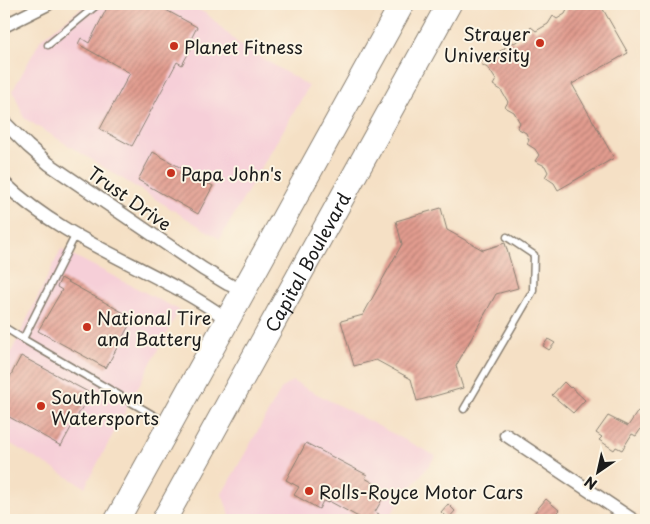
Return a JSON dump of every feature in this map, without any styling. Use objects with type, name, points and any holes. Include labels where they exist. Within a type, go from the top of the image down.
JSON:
[{"type":"highway","points":[[117,520],[402,4]]},
{"type":"highway","name":"Capital Boulevard","points":[[164,520],[449,4]]},
{"type":"street","points":[[4,26],[48,4]]},
{"type":"street","name":"Trust Drive","points":[[4,122],[49,164],[202,269],[244,291]]},
{"type":"street","points":[[4,183],[21,200],[76,236],[197,298],[228,320]]},
{"type":"street","points":[[506,434],[633,520]]},
{"type":"lane","points":[[48,45],[98,4]]},
{"type":"lane","points":[[23,339],[76,236]]},
{"type":"lane","points":[[464,410],[533,291],[534,255],[507,237]]},
{"type":"lane","points":[[4,327],[170,425]]},
{"type":"shaded area","points":[[87,4],[187,4],[207,14],[240,45],[309,86],[220,239],[24,118],[13,90],[41,39]]},
{"type":"shaded area","points":[[61,249],[179,310],[85,487],[4,440],[4,367]]},
{"type":"shaded area","points":[[292,381],[436,456],[386,520],[228,520],[230,516],[222,494],[282,388]]},
{"type":"building","points":[[109,4],[155,4],[197,27],[189,43],[193,45],[182,65],[177,62],[132,146],[100,129],[130,73],[78,44],[81,38],[89,43]]},
{"type":"building","points":[[581,4],[600,4],[628,53],[572,84],[614,158],[558,190],[554,183],[545,177],[548,172],[545,166],[535,161],[539,155],[535,149],[527,144],[529,140],[526,133],[517,128],[520,123],[514,112],[505,107],[508,102],[501,90],[493,85],[496,80],[489,69],[481,64],[487,52],[492,55],[504,49],[509,40],[514,43],[526,36],[531,27],[536,31],[548,24],[553,16],[557,19],[565,14],[569,6],[574,9]]},
{"type":"building","points":[[153,152],[213,186],[198,214],[138,180]]},
{"type":"building","points":[[441,208],[447,230],[483,250],[505,243],[518,288],[496,294],[456,366],[463,388],[417,401],[411,379],[376,360],[354,366],[341,321],[363,315],[402,244],[396,221]]},
{"type":"building","points":[[61,278],[133,318],[106,368],[38,331],[62,290],[57,287]]},
{"type":"building","points":[[548,339],[555,343],[549,350],[543,346]]},
{"type":"building","points":[[21,356],[90,393],[61,446],[4,414],[4,388]]},
{"type":"building","points":[[564,382],[585,400],[573,413],[552,395]]},
{"type":"building","points":[[638,411],[646,416],[646,424],[636,436],[632,434],[622,450],[616,447],[614,450],[599,440],[602,437],[596,433],[608,416],[628,426]]},
{"type":"building","points":[[306,443],[367,475],[365,478],[387,491],[375,512],[379,514],[376,520],[364,520],[329,501],[328,503],[323,501],[319,509],[294,495],[299,487],[286,480]]},
{"type":"building","points":[[546,499],[559,510],[550,520],[528,520]]},
{"type":"building","points":[[448,504],[455,511],[448,519],[441,512]]},
{"type":"place","name":"Strayer University","points":[[540,43]]},
{"type":"place","name":"Planet Fitness","points":[[174,46]]},
{"type":"place","name":"Papa John's","points":[[171,173]]},
{"type":"place","name":"National Tire and Battery","points":[[87,327]]},
{"type":"place","name":"SouthTown Watersports","points":[[41,406]]},
{"type":"place","name":"Rolls-Royce Motor Cars","points":[[309,491]]}]
